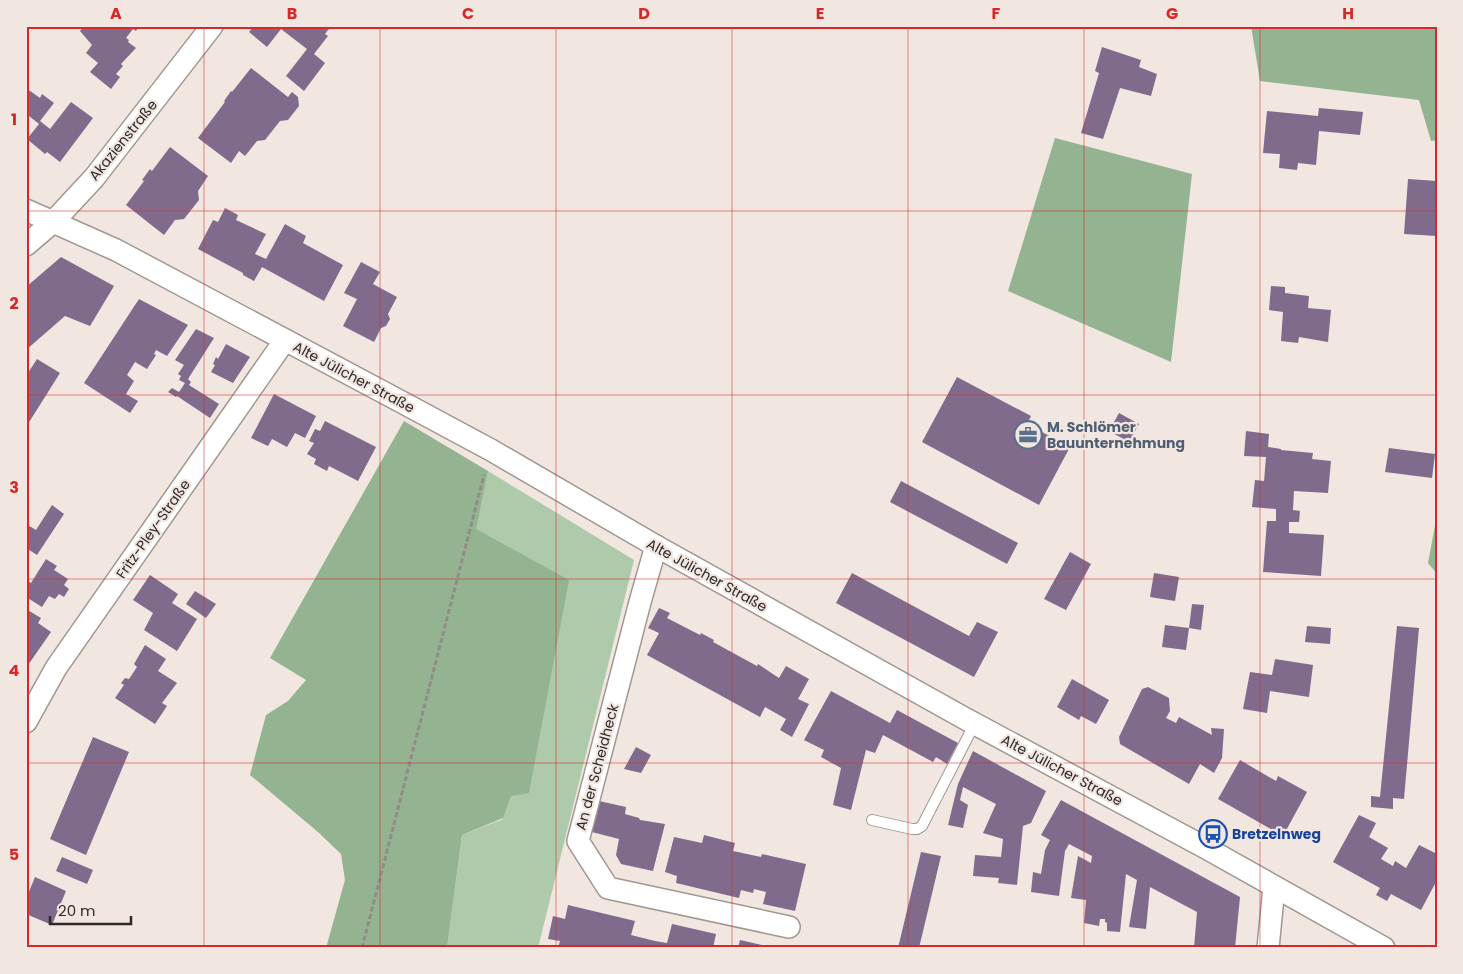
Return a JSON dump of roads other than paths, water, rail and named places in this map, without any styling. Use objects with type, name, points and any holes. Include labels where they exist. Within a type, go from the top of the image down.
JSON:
[{"type":"street","name":"Akazienstraße","points":[[26,246],[53,222],[94,178],[212,26]]},
{"type":"street","name":"Alte Jülicher Straße","points":[[26,210],[116,250],[490,450],[656,546],[1384,948]]},
{"type":"street","name":"Fritz-Pley-Straße","points":[[26,722],[56,668],[284,340]]},
{"type":"street","name":"An der Scheidheck","points":[[656,546],[578,841],[608,888],[789,927]]},
{"type":"street","points":[[1268,948],[1274,887]]},
{"type":"lane","points":[[872,820],[912,829],[922,826],[975,723]]},
{"type":"place","name":"M. Schlömer Bauunternehmung","points":[[1028,435]]},
{"type":"place","name":"Bretzelnweg","points":[[1213,834]]}]
